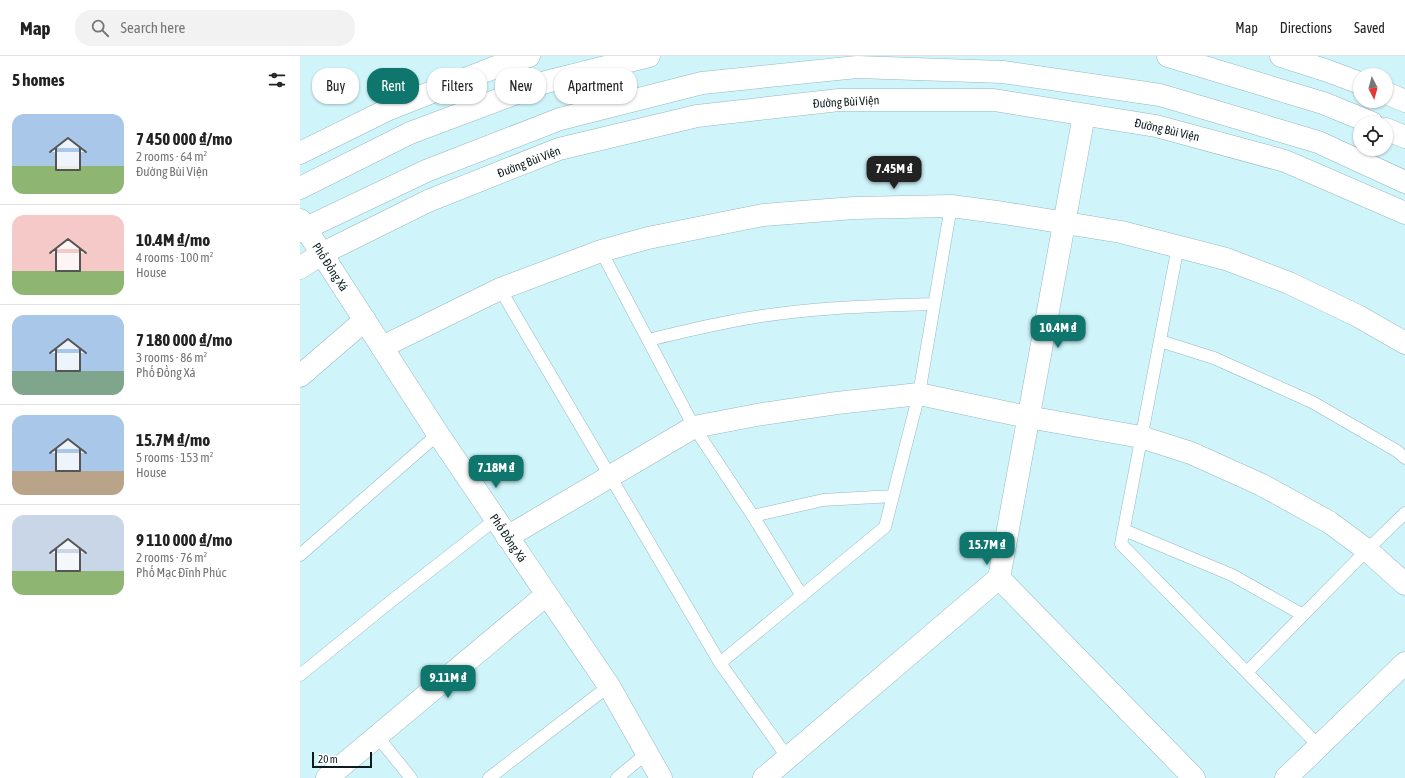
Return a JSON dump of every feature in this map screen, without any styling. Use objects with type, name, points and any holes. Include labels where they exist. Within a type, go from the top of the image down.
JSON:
[{"type":"street","points":[[300,153],[389,108],[506,63],[529,56]]},
{"type":"street","points":[[300,188],[410,133],[546,82],[650,56]]},
{"type":"street","points":[[1168,56],[1323,103],[1355,116]]},
{"type":"street","points":[[1281,56],[1353,80]]},
{"type":"street","points":[[302,226],[426,172],[560,119],[702,83],[856,67],[1003,72],[1160,95],[1318,142],[1405,182]]},
{"type":"street","points":[[1393,97],[1405,101]]},
{"type":"street","name":"Đường Bùi Viện","points":[[300,268],[322,254],[428,201],[559,149],[697,116],[839,100],[994,100],[1156,126],[1285,161],[1405,213]]},
{"type":"street","points":[[764,778],[999,578],[1084,115]]},
{"type":"street","points":[[1393,132],[1405,137]]},
{"type":"street","points":[[382,347],[500,289],[600,251],[648,238],[763,216],[854,208],[951,206],[1064,222],[1121,232],[1226,259],[1289,283],[1358,316],[1405,343]]},
{"type":"street","name":"Phố Đồng Xá","points":[[302,226],[322,254],[438,434],[609,686],[661,778]]},
{"type":"street","points":[[300,376],[365,320]]},
{"type":"street","points":[[502,528],[611,477],[694,427],[762,414],[837,403],[919,394],[1028,417],[1141,437],[1190,453],[1262,486],[1329,522],[1367,550],[1405,584]]},
{"type":"street","points":[[999,578],[1194,778]]},
{"type":"street","points":[[327,778],[546,595]]},
{"type":"street","points":[[1286,778],[1405,663]]},
{"type":"lane","points":[[720,663],[885,527],[919,394],[951,206]]},
{"type":"lane","points":[[1178,246],[1121,544],[1319,746]]},
{"type":"lane","points":[[600,251],[694,427],[753,516],[802,596]]},
{"type":"lane","points":[[500,289],[720,663],[788,758]]},
{"type":"lane","points":[[648,340],[729,322],[799,311],[867,306],[934,304]]},
{"type":"lane","points":[[1160,341],[1214,358],[1312,402],[1397,451],[1405,458]]},
{"type":"lane","points":[[300,555],[438,434]]},
{"type":"lane","points":[[753,516],[823,500],[893,496]]},
{"type":"lane","points":[[1247,672],[1405,513]]},
{"type":"lane","points":[[300,675],[390,602],[502,528]]},
{"type":"lane","points":[[1124,530],[1232,575],[1303,615]]},
{"type":"lane","points":[[489,778],[609,686]]},
{"type":"lane","points":[[377,736],[411,778]]},
{"type":"lane","points":[[617,778],[647,754]]}]
